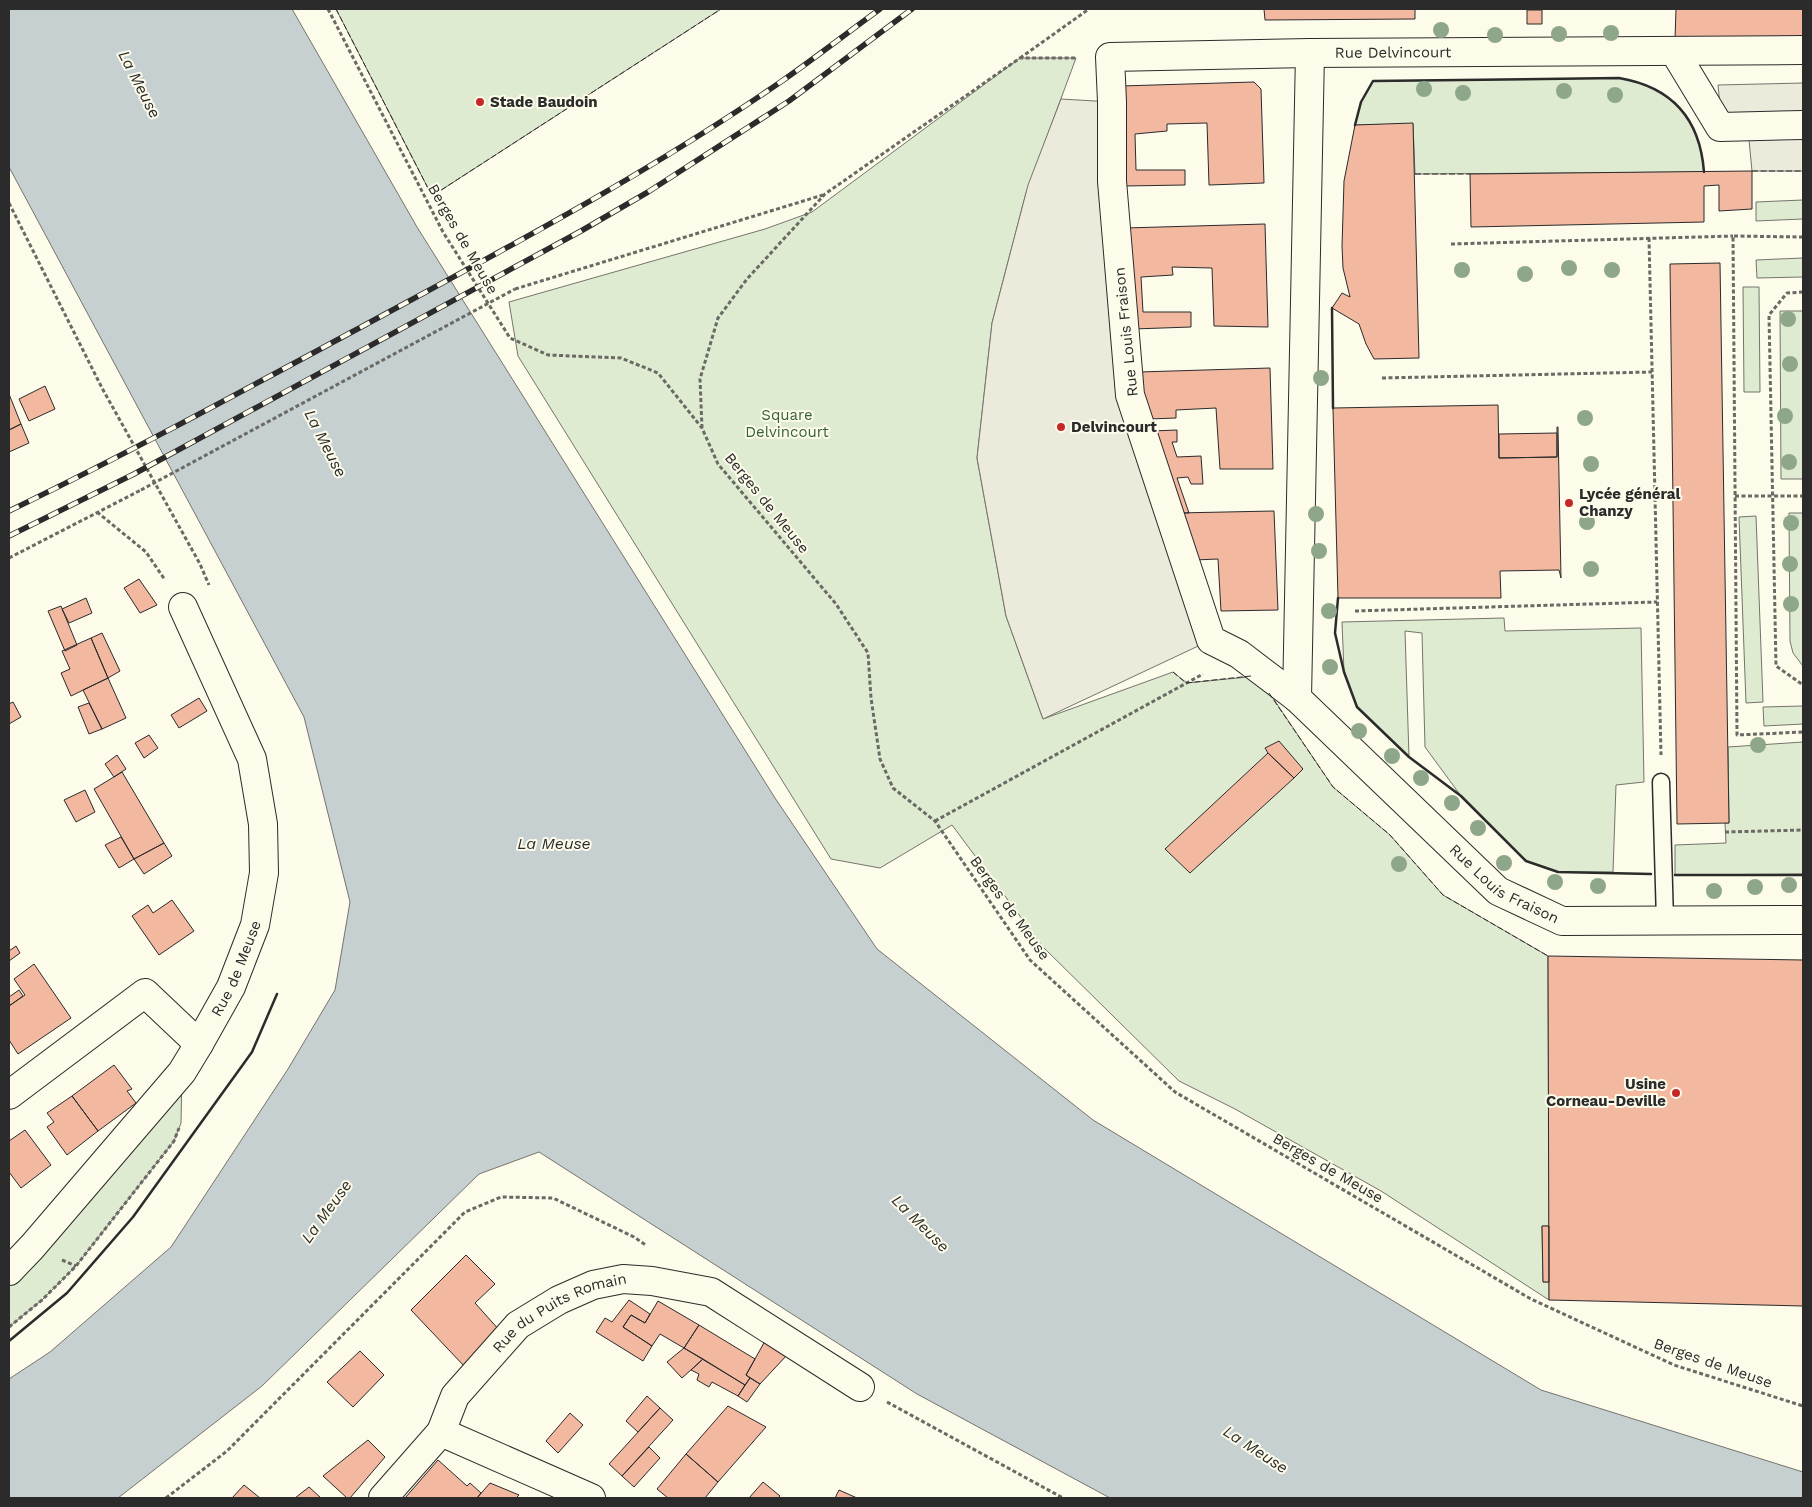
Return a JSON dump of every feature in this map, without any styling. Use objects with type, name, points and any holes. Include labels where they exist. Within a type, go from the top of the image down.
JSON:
[{"type":"street","name":"Rue Delvincourt","points":[[1110,57],[1803,50]]},
{"type":"street","points":[[1674,51],[1720,127],[1803,125]]},
{"type":"street","points":[[1297,698],[1310,54]]},
{"type":"street","name":"Rue Louis Fraison","points":[[1110,57],[1112,181],[1130,395],[1211,640],[1239,654],[1297,698],[1498,891],[1562,921],[1803,920]]},
{"type":"street","name":"Rue de Meuse","points":[[13,1261],[182,1072],[230,987],[255,925],[264,873],[263,833],[252,759],[183,607]]},
{"type":"street","points":[[9,1095],[145,992],[199,1044]]},
{"type":"street","name":"Rue du Puits Romain","points":[[441,1432],[455,1396],[518,1325],[560,1300],[594,1286],[623,1278],[652,1281],[711,1292],[860,1387]]},
{"type":"street","points":[[383,1498],[441,1432],[591,1498]]},
{"type":"lane","points":[[1662,782],[1664,921]]},
{"type":"path","name":"Berges de Meuse","points":[[328,9],[443,232],[510,338],[548,355],[621,358],[658,373],[702,428],[718,464],[836,604],[868,653],[871,698],[880,759],[893,788],[935,821],[1030,960],[1175,1092],[1531,1299],[1674,1365],[1803,1406]]},
{"type":"path","points":[[702,428],[700,379],[718,318],[747,279],[825,194],[1089,9]]},
{"type":"path","points":[[1020,58],[1110,57]]},
{"type":"path","points":[[9,558],[141,490],[515,289],[825,194]]},
{"type":"path","points":[[9,203],[102,388],[200,564],[212,592]]},
{"type":"path","points":[[1733,236],[1737,735],[1803,732]]},
{"type":"path","points":[[1450,244],[1733,236],[1803,237]]},
{"type":"path","points":[[1649,238],[1662,782]]},
{"type":"path","points":[[1803,292],[1787,293],[1769,315],[1776,666],[1803,685]]},
{"type":"path","points":[[1382,378],[1652,372]]},
{"type":"path","points":[[1735,496],[1803,496]]},
{"type":"path","points":[[98,512],[146,552],[183,607]]},
{"type":"path","points":[[1355,611],[1657,602]]},
{"type":"path","points":[[935,821],[1239,654]]},
{"type":"path","points":[[1725,832],[1803,830]]},
{"type":"path","points":[[9,1328],[42,1300],[76,1266],[174,1142],[181,1123]]},
{"type":"path","points":[[166,1498],[228,1451],[465,1212],[501,1197],[553,1198],[634,1237],[649,1248]]},
{"type":"path","points":[[860,1387],[1063,1498]]},
{"type":"green space","name":"Stade Baudoin","points":[[336,9],[721,9],[432,196]]},
{"type":"green space","name":"Square Delvincourt","points":[[1020,58],[1076,58],[1026,193],[992,323],[977,458],[1006,616],[1043,719],[1173,672],[1187,683],[1258,676],[1333,787],[1390,835],[1443,895],[1548,956],[1549,1226],[1542,1226],[1543,1282],[1549,1282],[1549,1300],[1381,1191],[1235,1109],[1179,1081],[1043,947],[952,825],[880,868],[831,859],[518,356],[509,302],[765,229],[812,212]]},
{"type":"green space","points":[[1619,78],[1638,82],[1654,89],[1680,108],[1696,136],[1704,172],[1415,174],[1413,124],[1355,125],[1361,102],[1373,81]]},
{"type":"green space","points":[[1803,200],[1803,219],[1756,221],[1756,202]]},
{"type":"green space","points":[[1803,258],[1803,277],[1757,278],[1756,260]]},
{"type":"green space","points":[[1743,287],[1759,287],[1760,392],[1744,392]]},
{"type":"green space","points":[[1780,311],[1803,311],[1803,479],[1781,479]]},
{"type":"green space","points":[[1789,513],[1803,513],[1803,666],[1793,653],[1790,641]]},
{"type":"green space","points":[[1756,516],[1763,702],[1746,703],[1739,517]]},
{"type":"green space","points":[[1504,618],[1505,631],[1641,628],[1644,782],[1616,785],[1613,872],[1558,872],[1526,861],[1461,796],[1425,747],[1422,633],[1405,631],[1409,757],[1357,707],[1344,672],[1342,622]]},
{"type":"green space","points":[[1803,706],[1803,724],[1764,726],[1763,707]]},
{"type":"green space","points":[[1803,742],[1803,874],[1675,875],[1675,845],[1726,843],[1725,823],[1729,823],[1728,747]]},
{"type":"green space","points":[[182,1072],[181,1123],[174,1141],[76,1266],[42,1300],[9,1327],[9,1271]]},
{"type":"shaded area","points":[[1803,83],[1803,171],[1752,171],[1749,140],[1721,115],[1718,85]]},
{"type":"shaded area","name":"Delvincourt","points":[[1061,99],[1112,102],[1130,395],[1211,640],[1043,719],[1006,616],[977,458],[992,323],[1028,185]]},
{"type":"water","name":"La Meuse","points":[[9,9],[292,9],[417,227],[775,798],[877,949],[1093,1120],[1541,1390],[1803,1472],[1803,1498],[1110,1498],[917,1394],[539,1152],[479,1174],[262,1386],[118,1498],[9,1498],[9,1379],[50,1352],[171,1247],[288,1069],[335,990],[350,902],[304,717],[9,167]]},
{"type":"building","points":[[1264,9],[1415,9],[1415,19],[1265,20]]},
{"type":"building","points":[[1676,9],[1803,9],[1803,38],[1675,40]]},
{"type":"building","points":[[1527,10],[1542,10],[1542,24],[1527,24]]},
{"type":"building","points":[[1254,82],[1261,89],[1264,183],[1209,185],[1207,123],[1167,124],[1167,131],[1135,134],[1136,170],[1185,170],[1185,185],[1124,186],[1121,86]]},
{"type":"building","points":[[1413,123],[1419,358],[1374,359],[1359,324],[1332,308],[1342,293],[1350,297],[1343,268],[1344,181],[1355,125]]},
{"type":"building","points":[[1752,171],[1752,209],[1719,211],[1719,185],[1704,186],[1704,222],[1471,227],[1470,174]]},
{"type":"building","points":[[1265,224],[1268,327],[1214,326],[1212,268],[1172,267],[1173,275],[1141,277],[1143,312],[1191,312],[1191,327],[1133,329],[1125,228]]},
{"type":"building","points":[[1720,263],[1729,823],[1677,824],[1670,264]]},
{"type":"building","points":[[1270,368],[1273,469],[1220,469],[1216,408],[1176,410],[1176,418],[1149,419],[1139,372]]},
{"type":"building","points":[[45,386],[55,409],[29,421],[19,399]]},
{"type":"building","points":[[9,394],[21,424],[9,430]]},
{"type":"building","points":[[1498,405],[1499,458],[1557,457],[1558,427],[1561,578],[1559,570],[1500,571],[1501,598],[1338,598],[1333,408]]},
{"type":"building","points":[[21,424],[29,443],[9,452],[9,430]]},
{"type":"building","points":[[1177,430],[1177,442],[1172,442],[1177,457],[1201,456],[1203,484],[1191,484],[1188,477],[1177,478],[1189,513],[1177,513],[1152,431]]},
{"type":"building","points":[[1557,433],[1557,457],[1499,458],[1499,434]]},
{"type":"building","points":[[1274,511],[1278,610],[1221,611],[1218,559],[1194,560],[1177,513]]},
{"type":"building","points":[[139,579],[157,605],[140,613],[124,588]]},
{"type":"building","points":[[86,598],[92,613],[69,623],[62,609]]},
{"type":"building","points":[[61,606],[77,645],[65,651],[48,611]]},
{"type":"building","points":[[102,633],[120,671],[108,678],[91,638]]},
{"type":"building","points":[[91,638],[108,678],[71,696],[61,673],[70,669],[62,651]]},
{"type":"building","points":[[108,678],[126,718],[102,729],[83,690]]},
{"type":"building","points":[[199,698],[207,711],[179,728],[171,715]]},
{"type":"building","points":[[13,702],[21,717],[9,724],[9,704]]},
{"type":"building","points":[[89,703],[102,729],[89,734],[78,707]]},
{"type":"building","points":[[149,735],[158,748],[144,758],[135,743]]},
{"type":"building","points":[[1279,741],[1303,769],[1294,778],[1265,748]]},
{"type":"building","points":[[1268,753],[1294,778],[1190,873],[1165,849]]},
{"type":"building","points":[[117,755],[126,769],[114,777],[105,764]]},
{"type":"building","points":[[122,772],[164,843],[134,859],[94,789]]},
{"type":"building","points":[[85,790],[95,812],[76,822],[64,800]]},
{"type":"building","points":[[121,837],[134,859],[119,868],[105,845]]},
{"type":"building","points":[[164,843],[172,856],[144,874],[134,859]]},
{"type":"building","points":[[172,900],[194,931],[159,955],[132,916],[148,905],[153,913]]},
{"type":"building","points":[[16,946],[20,953],[9,961],[9,951]]},
{"type":"building","name":"Usine Corneau-Deville","points":[[1548,956],[1803,960],[1803,1306],[1549,1300]]},
{"type":"building","points":[[34,964],[71,1018],[18,1054],[9,1040],[9,1006],[25,995],[14,979]]},
{"type":"building","points":[[19,990],[23,996],[9,1006],[9,997]]},
{"type":"building","points":[[114,1065],[132,1089],[127,1091],[136,1103],[98,1131],[72,1096]]},
{"type":"building","points":[[72,1096],[98,1131],[67,1155],[47,1127],[54,1122],[47,1113]]},
{"type":"building","points":[[25,1130],[51,1165],[21,1188],[9,1172],[9,1141]]},
{"type":"building","points":[[1542,1226],[1549,1226],[1549,1282],[1543,1282]]},
{"type":"building","points":[[466,1255],[495,1284],[475,1303],[501,1332],[465,1367],[411,1310]]},
{"type":"building","points":[[629,1300],[650,1314],[645,1323],[631,1315],[623,1327],[652,1346],[643,1361],[596,1332],[605,1318],[612,1322]]},
{"type":"building","points":[[658,1301],[699,1325],[684,1348],[660,1334],[652,1346],[623,1327],[631,1315],[645,1323]]},
{"type":"building","points":[[699,1325],[755,1359],[746,1375],[750,1378],[745,1385],[684,1348]]},
{"type":"building","points":[[765,1341],[787,1355],[760,1384],[746,1375]]},
{"type":"building","points":[[684,1348],[703,1359],[682,1378],[667,1362]]},
{"type":"building","points":[[360,1351],[384,1375],[353,1407],[327,1382]]},
{"type":"building","points":[[703,1359],[745,1385],[738,1396],[712,1382],[709,1387],[697,1380],[699,1374],[691,1370]]},
{"type":"building","points":[[750,1378],[760,1384],[747,1402],[738,1396]]},
{"type":"building","points":[[647,1396],[660,1408],[638,1432],[626,1421]]},
{"type":"building","points":[[728,1406],[766,1427],[718,1482],[686,1454]]},
{"type":"building","points":[[660,1408],[673,1420],[622,1476],[609,1464]]},
{"type":"building","points":[[570,1413],[583,1425],[558,1453],[546,1441]]},
{"type":"building","points":[[368,1440],[385,1457],[350,1498],[347,1498],[323,1476]]},
{"type":"building","points":[[649,1447],[660,1458],[634,1487],[622,1476]]},
{"type":"building","points":[[686,1454],[718,1482],[705,1498],[668,1498],[657,1489]]},
{"type":"building","points":[[438,1460],[467,1486],[470,1483],[481,1493],[477,1498],[405,1498]]},
{"type":"building","points":[[763,1482],[780,1496],[778,1498],[749,1498]]},
{"type":"building","points":[[490,1483],[519,1495],[516,1498],[477,1498]]},
{"type":"building","points":[[244,1485],[260,1498],[232,1498]]},
{"type":"building","points":[[309,1487],[321,1498],[295,1498]]},
{"type":"building","points":[[839,1490],[857,1498],[835,1498]]},
{"type":"railway","points":[[9,511],[231,397],[576,209],[732,115],[880,9]]},
{"type":"railway","points":[[9,536],[134,474],[581,231],[648,192],[789,101],[912,9]]},
{"type":"fence","points":[[336,9],[432,196],[721,9]]},
{"type":"fence","points":[[1752,171],[1803,171]]},
{"type":"fence","points":[[1415,174],[1470,174]]},
{"type":"fence","points":[[1173,672],[1186,683],[1251,676]]},
{"type":"fence","points":[[1269,693],[1333,787],[1390,835],[1443,895],[1548,956]]},
{"type":"wall","points":[[1355,125],[1361,102],[1373,81],[1619,78],[1638,82],[1654,89],[1680,108],[1696,136],[1704,172]]},
{"type":"wall","points":[[1332,308],[1333,408]]},
{"type":"wall","points":[[1338,598],[1335,633],[1344,672],[1357,707],[1409,757],[1461,796],[1526,861],[1558,872],[1651,874]]},
{"type":"wall","points":[[1675,875],[1803,875]]},
{"type":"wall","points":[[9,1341],[67,1293],[133,1217],[252,1052],[277,994]]},
{"type":"place","name":"Stade Baudoin","points":[[480,102]]},
{"type":"place","name":"Delvincourt","points":[[1061,427]]},
{"type":"place","name":"Lycée général Chanzy","points":[[1569,503]]},
{"type":"place","name":"Usine Corneau-Deville","points":[[1676,1093]]}]
